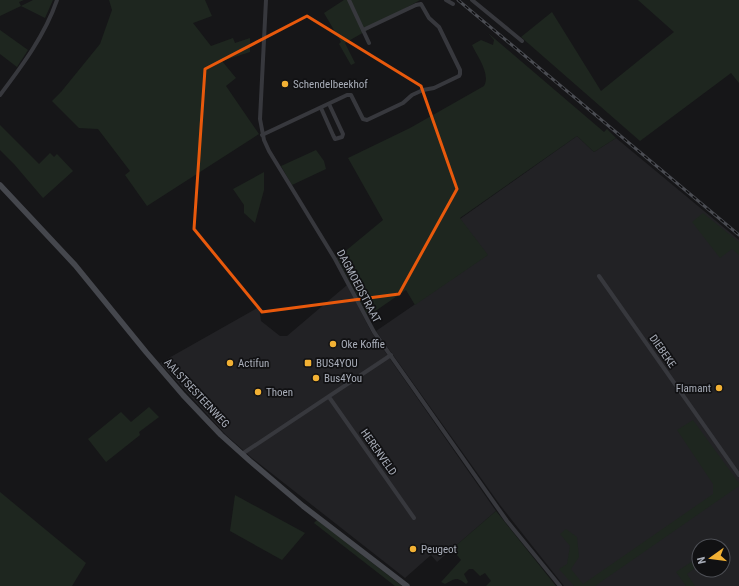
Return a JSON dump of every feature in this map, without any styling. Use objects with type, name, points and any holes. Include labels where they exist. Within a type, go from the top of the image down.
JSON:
[{"type":"main road","name":"AALSTSESTEENWEG","points":[[0,185],[75,265],[146,352],[183,395],[221,435],[303,506],[407,586]]},
{"type":"street","points":[[0,95],[32,51],[47,25],[57,0]]},
{"type":"street","name":"DAGMOEDSTRAAT","points":[[266,0],[260,119],[262,135],[269,151],[335,259],[370,326],[507,521],[560,586]]},
{"type":"street","points":[[349,0],[370,43]]},
{"type":"street","points":[[446,0],[453,4]]},
{"type":"street","points":[[472,0],[522,41]]},
{"type":"street","points":[[262,135],[348,95],[351,95],[363,119],[367,120],[403,103],[416,93],[434,88],[460,74],[460,70],[439,27],[429,18],[421,4],[363,30]]},
{"type":"street","points":[[321,108],[335,139],[338,139],[342,137],[343,134],[329,104]]},
{"type":"street","name":"DIEBEKE","points":[[599,276],[739,475]]},
{"type":"street","points":[[242,454],[391,356]]},
{"type":"street","name":"HERENVELD","points":[[329,397],[414,518]]},
{"type":"highlighted area","points":[[307,16],[421,86],[457,189],[399,294],[262,312],[194,229],[205,69]]},
{"type":"shaded area","points":[[0,0],[24,0],[19,2],[21,6],[0,16]]},
{"type":"shaded area","points":[[33,0],[53,0],[45,18],[21,6]]},
{"type":"shaded area","points":[[109,0],[205,0],[212,16],[193,23],[211,46],[233,38],[235,43],[250,38],[250,52],[222,61],[236,78],[226,86],[259,134],[147,206],[125,175],[130,171],[98,129],[79,128],[52,101],[100,44],[112,10]]},
{"type":"shaded area","points":[[344,0],[420,0],[345,43],[355,63],[351,65],[339,44],[341,42],[324,13]]},
{"type":"shaded area","points":[[638,0],[739,0],[739,83],[731,73],[640,141],[521,37],[552,12],[601,91],[674,32]]},
{"type":"shaded area","points":[[0,30],[28,50],[17,67],[0,54]]},
{"type":"shaded area","points":[[488,33],[604,132],[607,129],[616,138],[594,152],[577,136],[460,218],[488,255],[415,305],[406,290],[368,316],[337,258],[383,220],[348,158],[410,128],[484,86],[486,81],[485,71],[472,45],[481,40],[493,45],[494,40]]},
{"type":"shaded area","points":[[0,125],[39,164],[50,153],[54,157],[57,154],[73,171],[43,198],[0,150]]},
{"type":"shaded area","points":[[577,136],[594,152],[616,138],[739,240],[739,586],[564,586],[500,505],[376,331],[487,255],[460,219]]},
{"type":"shaded area","points":[[316,150],[324,161],[326,169],[292,185],[281,166]]},
{"type":"shaded area","points":[[264,172],[264,190],[255,223],[244,213],[244,205],[233,189]]},
{"type":"shaded area","points":[[703,213],[739,242],[739,255],[732,249],[720,258],[692,222]]},
{"type":"shaded area","points":[[347,285],[372,333],[496,511],[437,562],[431,555],[405,578],[252,458],[226,435],[160,363],[259,307],[261,321],[280,336],[287,336]]},
{"type":"shaded area","points":[[149,407],[159,417],[139,432],[140,435],[106,462],[88,439],[121,412],[131,422]]},
{"type":"shaded area","points":[[693,420],[739,483],[739,486],[595,586],[574,586],[559,569],[567,564],[570,546],[560,534],[566,529],[577,537],[579,557],[571,569],[583,584],[713,494],[713,484],[677,430]]},
{"type":"shaded area","points":[[0,492],[86,563],[72,586],[0,586]]},
{"type":"shaded area","points":[[235,495],[305,533],[282,560],[230,531]]},
{"type":"shaded area","points":[[496,511],[556,586],[486,586],[491,581],[485,573],[480,576],[473,569],[469,569],[464,574],[468,582],[466,584],[458,579],[445,584],[441,582],[461,560],[452,549]]},
{"type":"shaded area","points":[[317,520],[402,586],[395,586],[314,523]]},
{"type":"shaded area","points":[[691,562],[691,571],[687,574],[695,586],[686,586],[676,572]]},
{"type":"railway","points":[[458,0],[739,235]]},
{"type":"place","name":"Schendelbeekhof","points":[[285,84]]},
{"type":"place","name":"Oke Koffie","points":[[333,344]]},
{"type":"place","name":"Actifun","points":[[230,363]]},
{"type":"place","name":"BUS4YOU","points":[[308,363]]},
{"type":"place","name":"Bus4You","points":[[316,378]]},
{"type":"place","name":"Flamant","points":[[719,388]]},
{"type":"place","name":"Thoen","points":[[258,392]]},
{"type":"place","name":"Peugeot","points":[[413,549]]}]
